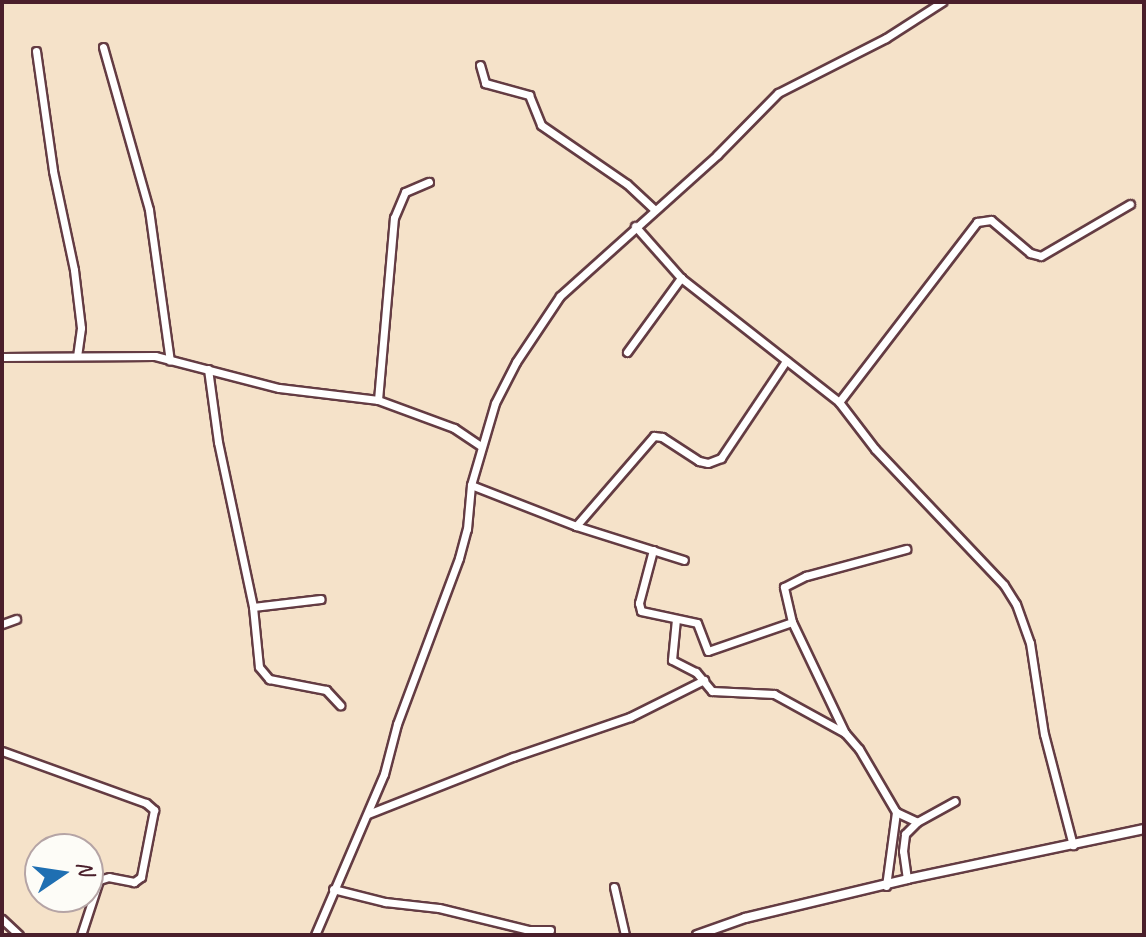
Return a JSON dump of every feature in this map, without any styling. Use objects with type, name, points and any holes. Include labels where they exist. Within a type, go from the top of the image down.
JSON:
[{"type":"street","points":[[315,935],[368,814],[459,558],[481,446],[504,383],[560,296],[778,93],[886,38],[942,2]]},
{"type":"street","points":[[103,47],[149,210],[170,361]]},
{"type":"street","points":[[36,51],[53,171],[74,270],[81,328],[77,356]]},
{"type":"street","points":[[480,65],[487,84],[529,95],[541,125],[627,184],[655,210]]},
{"type":"street","points":[[378,400],[394,218],[405,192],[429,182]]},
{"type":"street","points":[[839,402],[977,222],[991,220],[1030,253],[1041,256],[1130,204]]},
{"type":"street","points":[[635,226],[681,278],[839,402],[875,449],[985,563],[1016,604],[1030,643],[1044,734],[1073,845]]},
{"type":"street","points":[[627,352],[681,278]]},
{"type":"street","points":[[2,357],[155,356],[301,392],[378,400],[454,428],[481,446]]},
{"type":"street","points":[[576,526],[654,436],[662,437],[699,461],[708,463],[721,458],[786,361]]},
{"type":"street","points":[[208,369],[218,442],[253,607],[259,667],[265,677],[331,692],[340,705]]},
{"type":"street","points":[[471,485],[576,526],[684,560]]},
{"type":"street","points":[[886,886],[897,825],[896,812],[859,749],[845,733],[792,622],[784,593],[787,584],[906,549]]},
{"type":"street","points":[[653,550],[639,607],[645,614],[701,626],[705,646],[713,652],[792,622]]},
{"type":"street","points":[[253,607],[321,599]]},
{"type":"street","points":[[2,624],[16,619]]},
{"type":"street","points":[[676,619],[671,658],[696,672],[716,693],[774,694],[845,733]]},
{"type":"street","points":[[368,814],[630,717],[704,680]]},
{"type":"street","points":[[2,751],[131,798],[154,810],[141,877],[134,882],[99,880],[81,935]]},
{"type":"street","points":[[907,879],[903,842],[917,822],[955,801]]},
{"type":"street","points":[[896,812],[917,822]]},
{"type":"street","points":[[697,935],[745,918],[907,879],[1144,829]]},
{"type":"street","points":[[614,887],[625,935]]},
{"type":"street","points":[[333,889],[385,902],[439,908],[529,930],[550,930]]},
{"type":"street","points":[[3,916],[19,935]]}]
